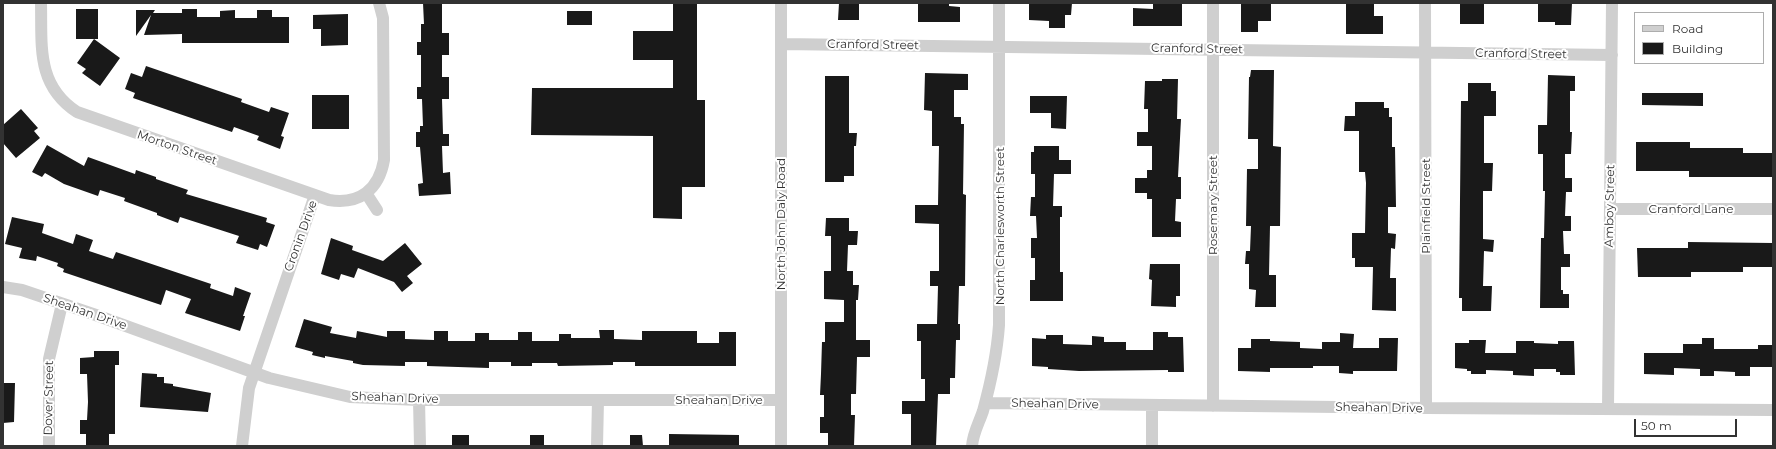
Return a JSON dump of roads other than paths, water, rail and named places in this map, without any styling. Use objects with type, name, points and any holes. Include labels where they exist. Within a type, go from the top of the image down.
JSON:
[{"type":"street","name":"Morton Street","points":[[41,3],[42,57],[45,72],[50,85],[68,106],[84,116],[315,195]]},
{"type":"street","name":"Cronin Drive","points":[[242,446],[249,388],[253,372],[315,195],[338,202],[357,199],[366,193],[378,180],[382,170],[384,160],[384,18],[379,3]]},
{"type":"street","name":"North John Daly Road","points":[[781,3],[781,446]]},
{"type":"street","name":"North Charlesworth Street","points":[[972,446],[973,437],[985,403],[995,366],[999,325],[999,3]]},
{"type":"street","name":"Rosemary Street","points":[[1213,3],[1213,406]]},
{"type":"street","name":"Plainfield Street","points":[[1425,3],[1426,408]]},
{"type":"street","name":"Amboy Street","points":[[1608,409],[1612,3]]},
{"type":"street","name":"Cranford Street","points":[[781,44],[1612,55]]},
{"type":"street","points":[[366,193],[377,210]]},
{"type":"street","name":"Cranford Lane","points":[[1610,209],[1773,209]]},
{"type":"street","name":"Sheahan Drive","points":[[3,286],[22,290],[93,314],[273,379],[350,397],[419,400],[781,400]]},
{"type":"street","name":"Dover Street","points":[[49,446],[49,359],[62,304]]},
{"type":"street","points":[[419,400],[420,446]]},
{"type":"street","points":[[597,446],[598,400]]},
{"type":"street","name":"Sheahan Drive","points":[[985,403],[1152,406],[1773,410]]},
{"type":"street","points":[[1152,406],[1152,446]]}]
